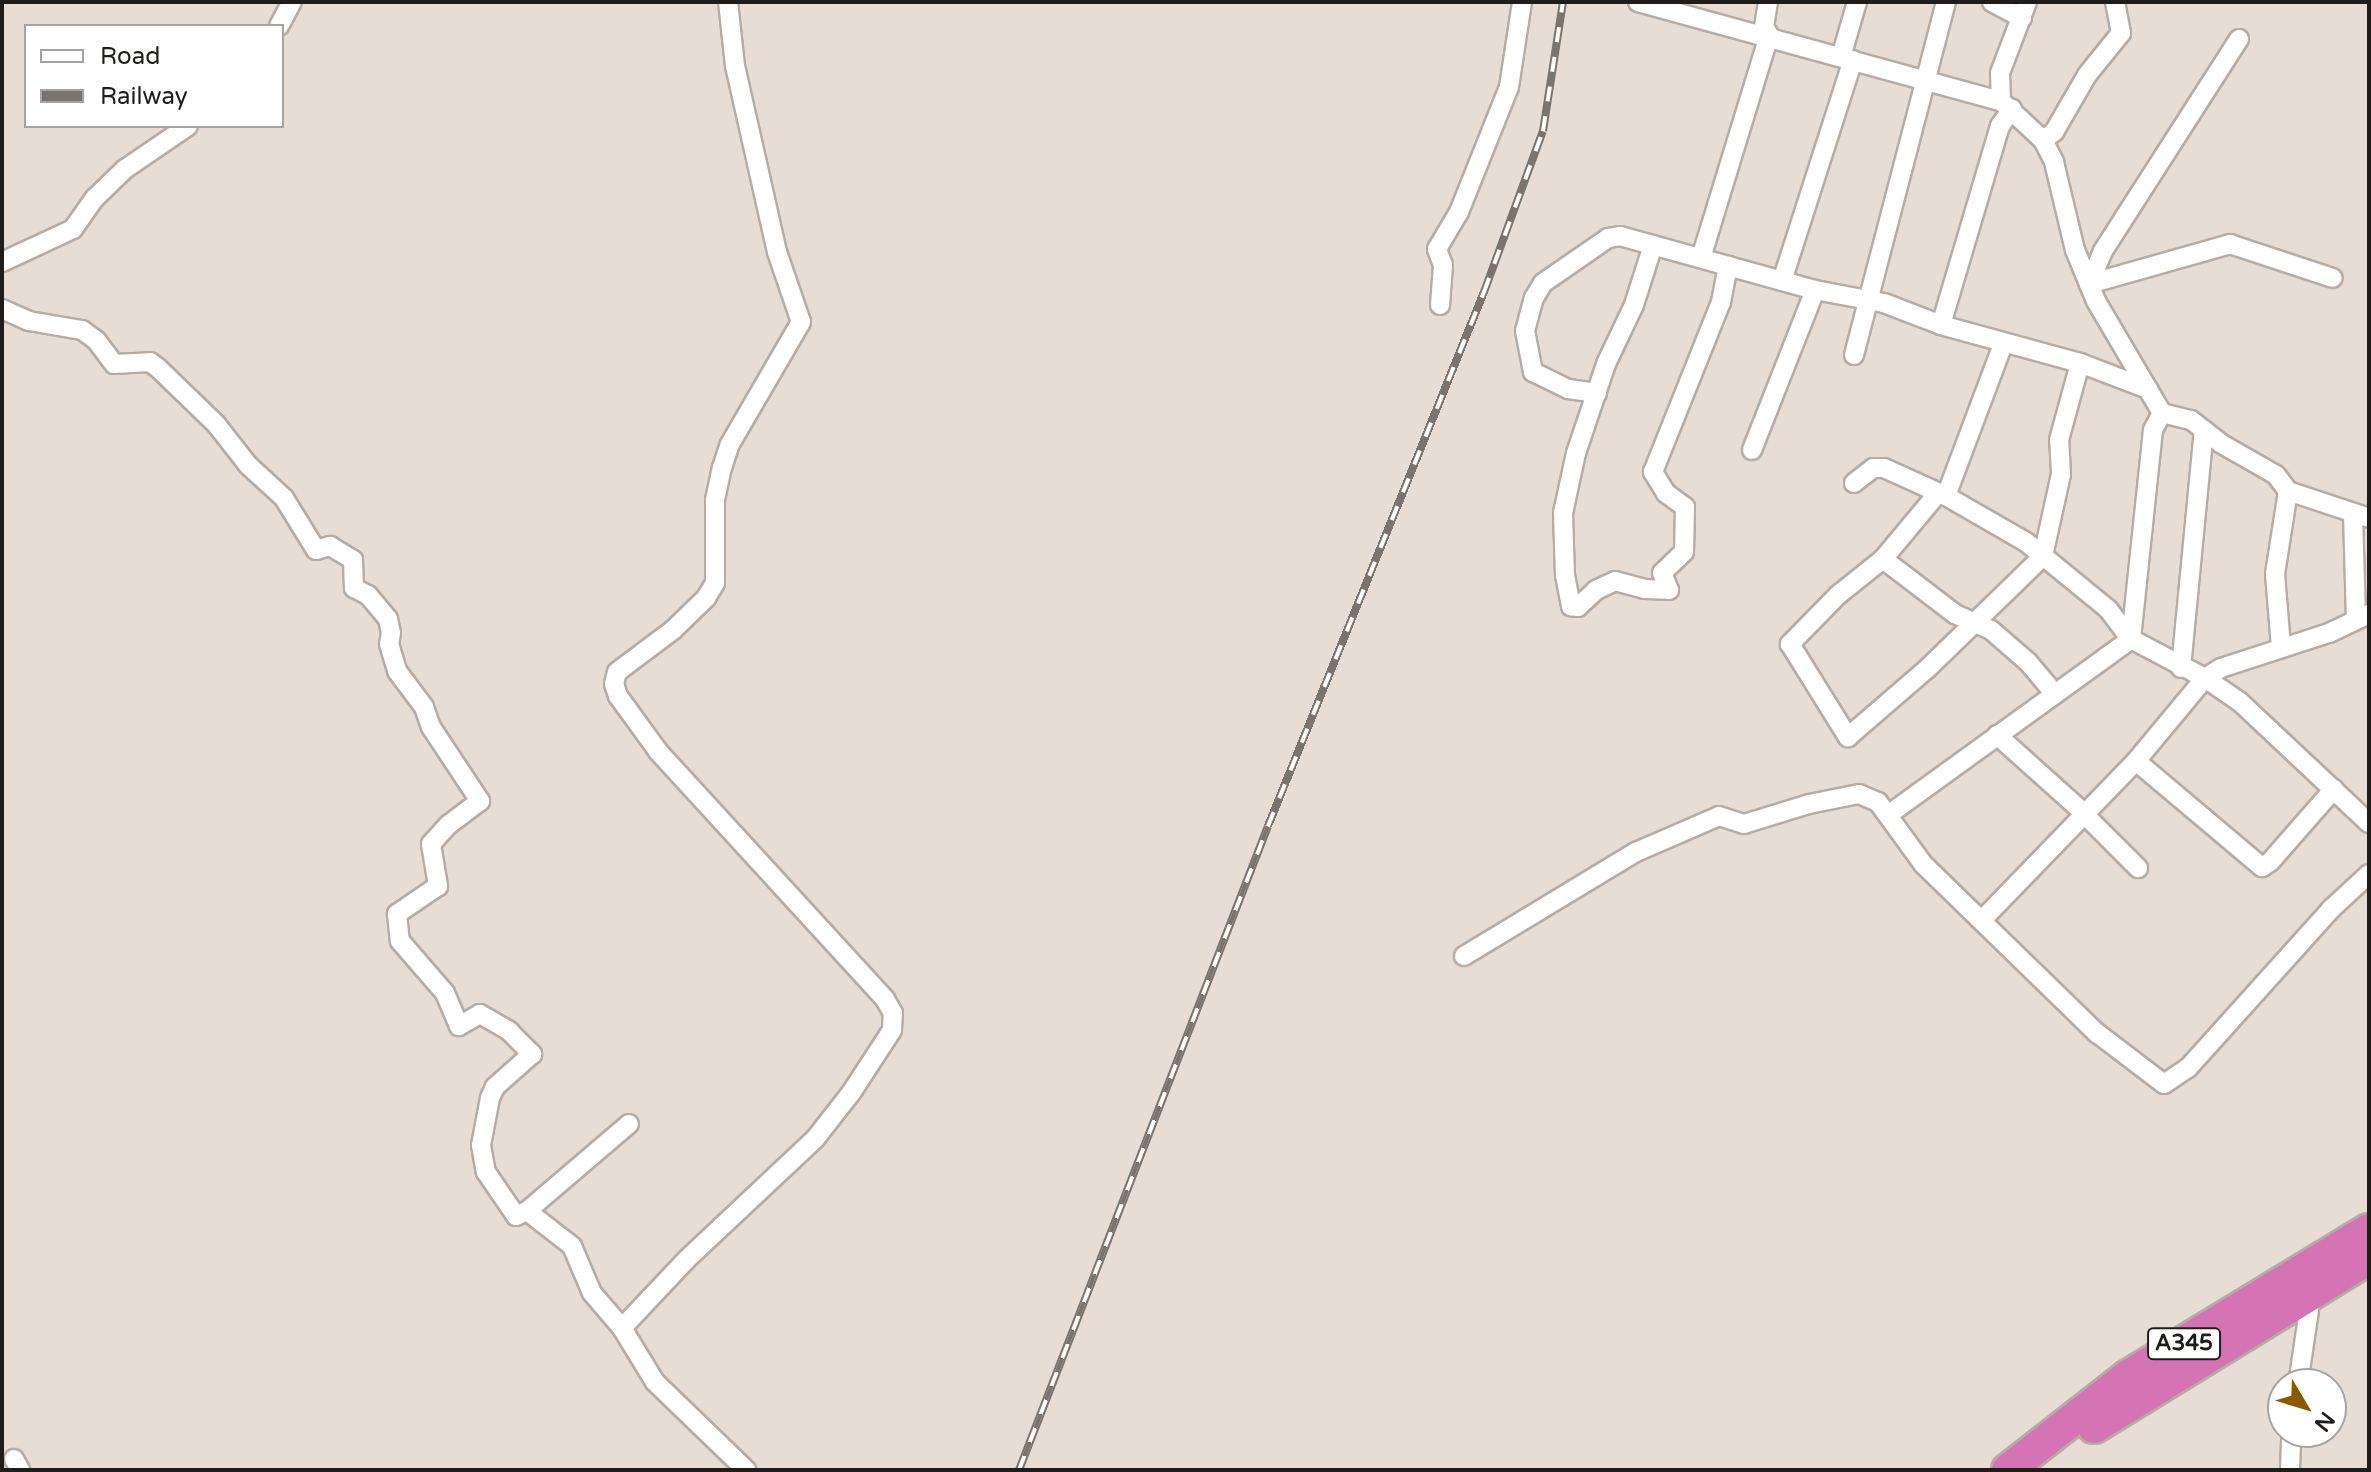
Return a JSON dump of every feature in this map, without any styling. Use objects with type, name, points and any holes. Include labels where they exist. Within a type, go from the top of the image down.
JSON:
[{"type":"highway","name":"A345","points":[[2038,1470],[2122,1408],[2310,1281],[2369,1230]]},
{"type":"highway","name":"A345","points":[[2008,1470],[2127,1377],[2310,1281],[2369,1258]]},
{"type":"street","points":[[280,24],[292,2]]},
{"type":"street","points":[[622,1328],[686,1260],[815,1139],[851,1093],[892,1030],[893,1013],[885,999],[658,751],[618,696],[614,684],[617,672],[673,630],[706,598],[715,583],[715,500],[722,468],[730,444],[801,322],[777,252],[735,66],[728,2]]},
{"type":"street","points":[[1440,305],[1443,265],[1437,249],[1459,212],[1509,87],[1522,2]]},
{"type":"street","points":[[1638,2],[1769,35],[2006,105],[2043,140],[2054,162],[2075,250],[2089,284],[2162,413],[2191,420],[2276,475],[2288,491],[2361,515],[2362,616],[2329,633],[2281,647],[2205,678],[2136,761],[1982,920]]},
{"type":"street","points":[[1701,258],[1769,35],[1764,27],[1768,2]]},
{"type":"street","points":[[1782,281],[1847,58],[1857,2]]},
{"type":"street","points":[[1854,355],[1946,2]]},
{"type":"street","points":[[1941,325],[2006,105],[2000,73],[2024,10],[1992,2]]},
{"type":"street","points":[[2043,140],[2054,132],[2087,75],[2121,33],[2115,2]]},
{"type":"street","points":[[2089,284],[2103,251],[2239,39]]},
{"type":"street","points":[[2,262],[73,229],[95,198],[125,169],[185,128]]},
{"type":"street","points":[[1597,393],[1568,389],[1533,372],[1525,331],[1534,298],[1543,283],[1608,238],[1620,236],[1815,290],[1867,298],[2003,344],[2080,363],[2148,389]]},
{"type":"street","points":[[2089,284],[2230,244],[2333,278]]},
{"type":"street","points":[[1653,245],[1576,453],[1563,513],[1568,601],[1578,607],[1596,590],[1615,581],[1644,589],[1669,590],[1662,573],[1684,552],[1685,507],[1666,493],[1653,472],[1721,302],[1728,266]]},
{"type":"street","points":[[1752,450],[1815,290]]},
{"type":"street","points":[[2,309],[29,321],[82,330],[96,340],[114,364],[150,362],[158,368],[216,424],[242,458],[284,498],[316,550],[330,546],[353,560],[354,588],[368,595],[388,619],[391,633],[389,644],[397,671],[424,707],[431,727],[480,801],[449,824],[431,844],[438,886],[397,914],[400,941],[445,993],[459,1026],[480,1014],[509,1031],[532,1054],[495,1087],[484,1114],[481,1145],[486,1172],[516,1216],[527,1211],[629,1124]]},
{"type":"street","points":[[2003,344],[1942,494],[1883,559],[1838,595],[1790,644],[1848,737],[2043,556],[2061,474],[2059,440],[2080,363]]},
{"type":"street","points":[[1888,815],[2131,639],[2153,430],[2162,413]]},
{"type":"street","points":[[2181,668],[2204,430]]},
{"type":"street","points":[[1854,483],[1873,468],[1884,468],[1942,494],[2043,556],[2108,609],[2131,639],[2205,678],[2240,702],[2369,823]]},
{"type":"street","points":[[2281,647],[2275,574],[2288,491]]},
{"type":"street","points":[[1883,559],[1955,614],[1977,620],[2028,662],[2054,693]]},
{"type":"street","points":[[1997,735],[2084,813],[2138,868]]},
{"type":"street","points":[[2136,761],[2262,867],[2270,862],[2334,789]]},
{"type":"street","points":[[1464,956],[1636,852],[1719,816],[1744,824],[1809,804],[1859,794],[1878,802],[1923,864],[2097,1033],[2164,1084],[2188,1068],[2331,909],[2369,874]]},
{"type":"street","points":[[527,1211],[572,1246],[592,1293],[622,1328],[655,1382],[746,1470]]},
{"type":"street","points":[[2300,1368],[2310,1281]]},
{"type":"street","points":[[2290,1470],[2291,1448]]},
{"type":"railway","points":[[1019,1470],[1268,826],[1484,292],[1543,131],[1563,2]]}]
